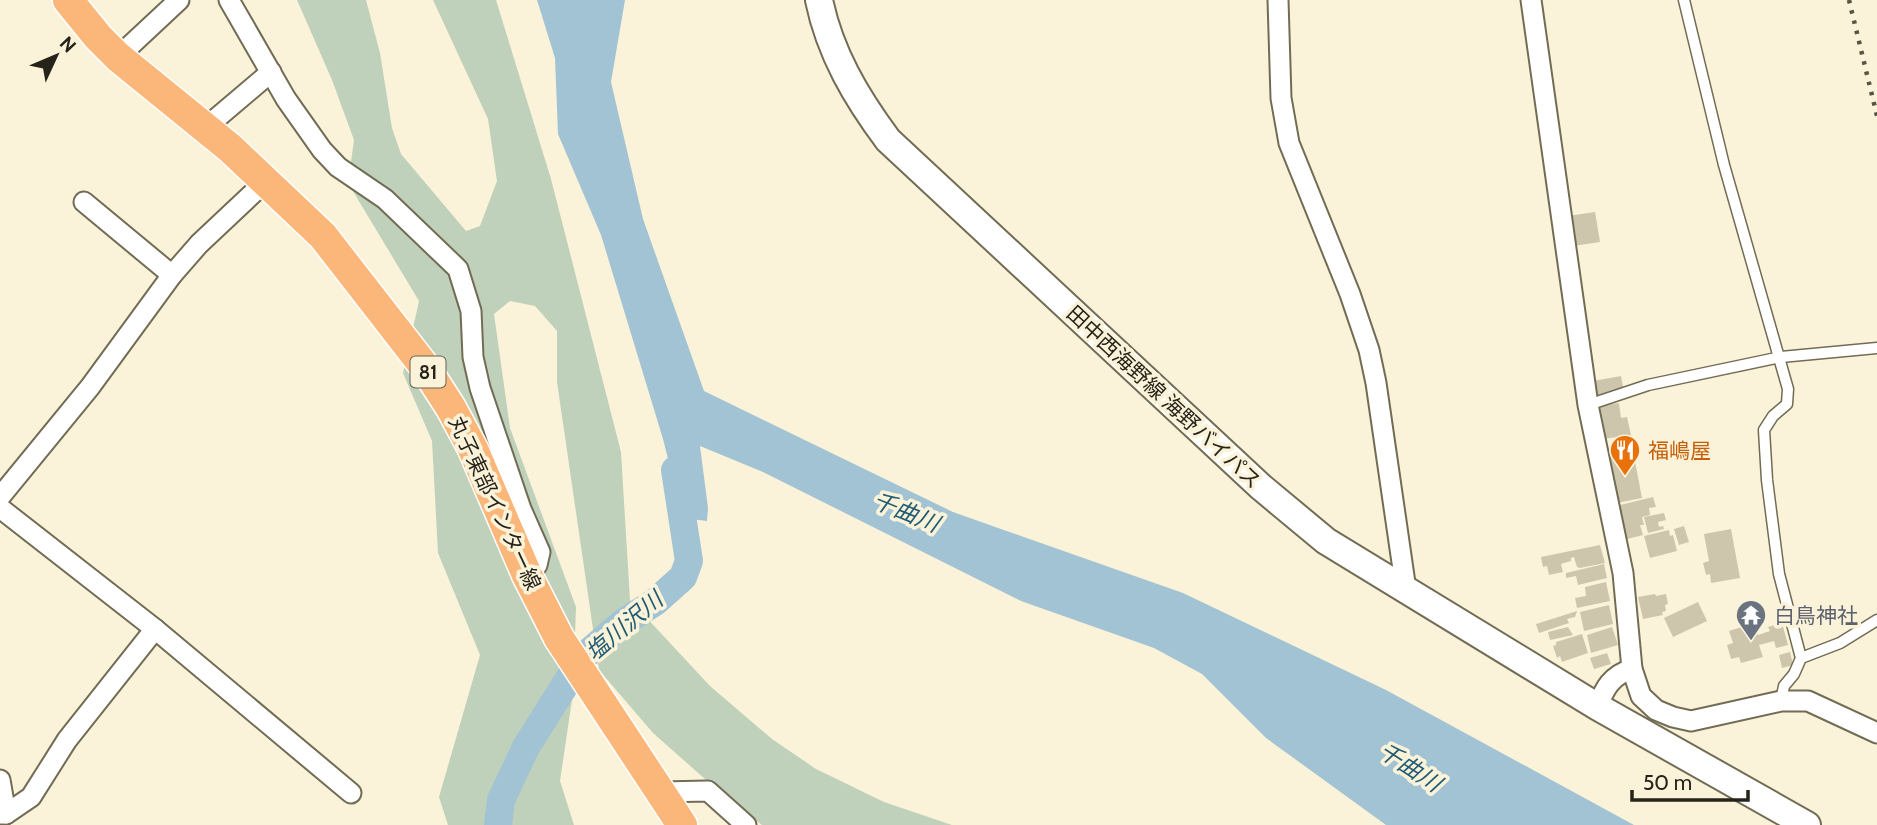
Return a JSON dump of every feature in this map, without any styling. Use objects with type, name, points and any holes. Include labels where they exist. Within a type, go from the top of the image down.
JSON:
[{"type":"main road","name":"丸子東部インター線","points":[[68,0],[118,57],[266,181],[336,251],[424,366],[452,408],[473,449],[527,575],[559,638],[682,825]]},
{"type":"street","points":[[118,57],[179,0]]},
{"type":"street","points":[[229,0],[302,125],[322,150],[338,167],[385,199],[458,269],[471,311],[473,358],[480,388],[521,509],[540,552],[537,565],[527,575]]},
{"type":"street","name":"田中西海野線 海野バイパス","points":[[819,0],[839,64],[863,107],[888,140],[1261,487],[1326,541],[1598,707],[1807,825]]},
{"type":"street","points":[[1278,0],[1281,98],[1289,143],[1350,295],[1368,350],[1376,383],[1406,590]]},
{"type":"street","points":[[1531,0],[1588,405],[1623,573],[1632,669],[1641,696],[1656,710],[1691,721],[1781,701],[1808,701],[1877,733]]},
{"type":"street","points":[[205,128],[271,72]]},
{"type":"street","points":[[0,497],[90,387],[172,275],[199,244],[266,181]]},
{"type":"street","points":[[84,202],[172,275]]},
{"type":"street","points":[[0,508],[155,629],[351,793]]},
{"type":"street","points":[[0,780],[3,814],[31,796],[67,740],[155,629]]},
{"type":"street","points":[[1598,707],[1604,691],[1613,679],[1632,669]]},
{"type":"street","points":[[661,792],[708,791],[746,825]]},
{"type":"lane","points":[[1684,0],[1724,165],[1788,388],[1787,404],[1773,416],[1764,430],[1767,480],[1779,574],[1801,658],[1794,674],[1784,685],[1781,701]]},
{"type":"lane","points":[[1588,405],[1648,385],[1781,358],[1877,348]]},
{"type":"lane","points":[[1801,658],[1840,643],[1877,620]]},
{"type":"green space","points":[[297,0],[366,0],[380,53],[392,128],[401,154],[466,231],[480,226],[497,181],[488,119],[433,0],[496,0],[551,179],[621,452],[630,600],[710,686],[772,739],[816,769],[884,802],[952,825],[762,825],[653,733],[599,670],[557,382],[557,331],[535,306],[510,301],[494,314],[510,428],[576,607],[573,693],[560,781],[574,825],[448,825],[439,797],[480,655],[438,553],[432,441],[403,373],[419,301],[348,183],[354,140],[332,80]]},
{"type":"water","name":"千曲川","points":[[537,0],[625,0],[611,82],[643,219],[704,391],[953,512],[1183,593],[1386,690],[1634,825],[1386,825],[1266,738],[1202,674],[1154,648],[1021,601],[763,472],[700,446],[708,508],[707,521],[683,518],[663,439],[601,235],[558,134],[555,58]]},
{"type":"building","points":[[1595,212],[1600,242],[1573,246],[1568,216]]},
{"type":"building","points":[[1621,376],[1624,392],[1596,396],[1593,381]]},
{"type":"building","points":[[1619,403],[1621,418],[1627,417],[1631,435],[1603,439],[1598,406]]},
{"type":"building","name":"福嶋屋","points":[[1633,451],[1642,498],[1617,503],[1608,455]]},
{"type":"building","points":[[1653,497],[1656,507],[1649,508],[1650,515],[1642,517],[1644,525],[1640,525],[1643,535],[1627,539],[1616,506]]},
{"type":"building","points":[[1664,513],[1666,520],[1658,522],[1659,527],[1663,526],[1664,529],[1648,533],[1644,517]]},
{"type":"building","points":[[1684,526],[1689,542],[1679,545],[1674,529]]},
{"type":"building","points":[[1731,529],[1740,578],[1711,583],[1710,574],[1706,575],[1703,563],[1709,561],[1704,534]]},
{"type":"building","points":[[1669,530],[1677,551],[1650,558],[1644,536]]},
{"type":"building","points":[[1600,545],[1605,563],[1580,568],[1577,567],[1574,557],[1561,564],[1563,572],[1549,575],[1547,566],[1543,567],[1541,557]]},
{"type":"building","points":[[1604,564],[1607,578],[1578,585],[1576,576],[1566,578],[1566,573]]},
{"type":"building","points":[[1606,582],[1610,601],[1577,608],[1575,598],[1586,596],[1585,587]]},
{"type":"building","points":[[1666,594],[1666,611],[1662,612],[1663,615],[1643,619],[1638,597]]},
{"type":"building","points":[[1698,602],[1707,621],[1673,637],[1664,618]]},
{"type":"building","points":[[1609,605],[1613,624],[1584,631],[1580,612]]},
{"type":"building","points":[[1577,611],[1575,617],[1567,619],[1569,623],[1539,633],[1536,624]]},
{"type":"building","name":"白鳥神社","points":[[1754,623],[1758,635],[1770,631],[1768,627],[1782,623],[1788,645],[1776,648],[1774,641],[1759,645],[1763,657],[1741,663],[1739,657],[1731,659],[1727,645],[1733,643],[1729,631]]},
{"type":"building","points":[[1568,627],[1573,635],[1550,640],[1548,632]]},
{"type":"building","points":[[1612,627],[1618,645],[1591,653],[1587,635]]},
{"type":"building","points":[[1582,634],[1588,653],[1562,662],[1560,656],[1557,658],[1553,646],[1556,642]]},
{"type":"building","points":[[1790,652],[1793,665],[1782,668],[1779,655]]},
{"type":"building","points":[[1607,653],[1611,664],[1594,669],[1590,658]]},
{"type":"waterway","name":"塩川沢川","points":[[498,825],[501,800],[526,747],[582,658],[683,577],[689,561],[675,470]]},
{"type":"railway","points":[[1849,0],[1877,116]]},
{"type":"place","name":"福嶋屋","points":[[1625,477]]},
{"type":"place","name":"白鳥神社","points":[[1751,642]]}]
